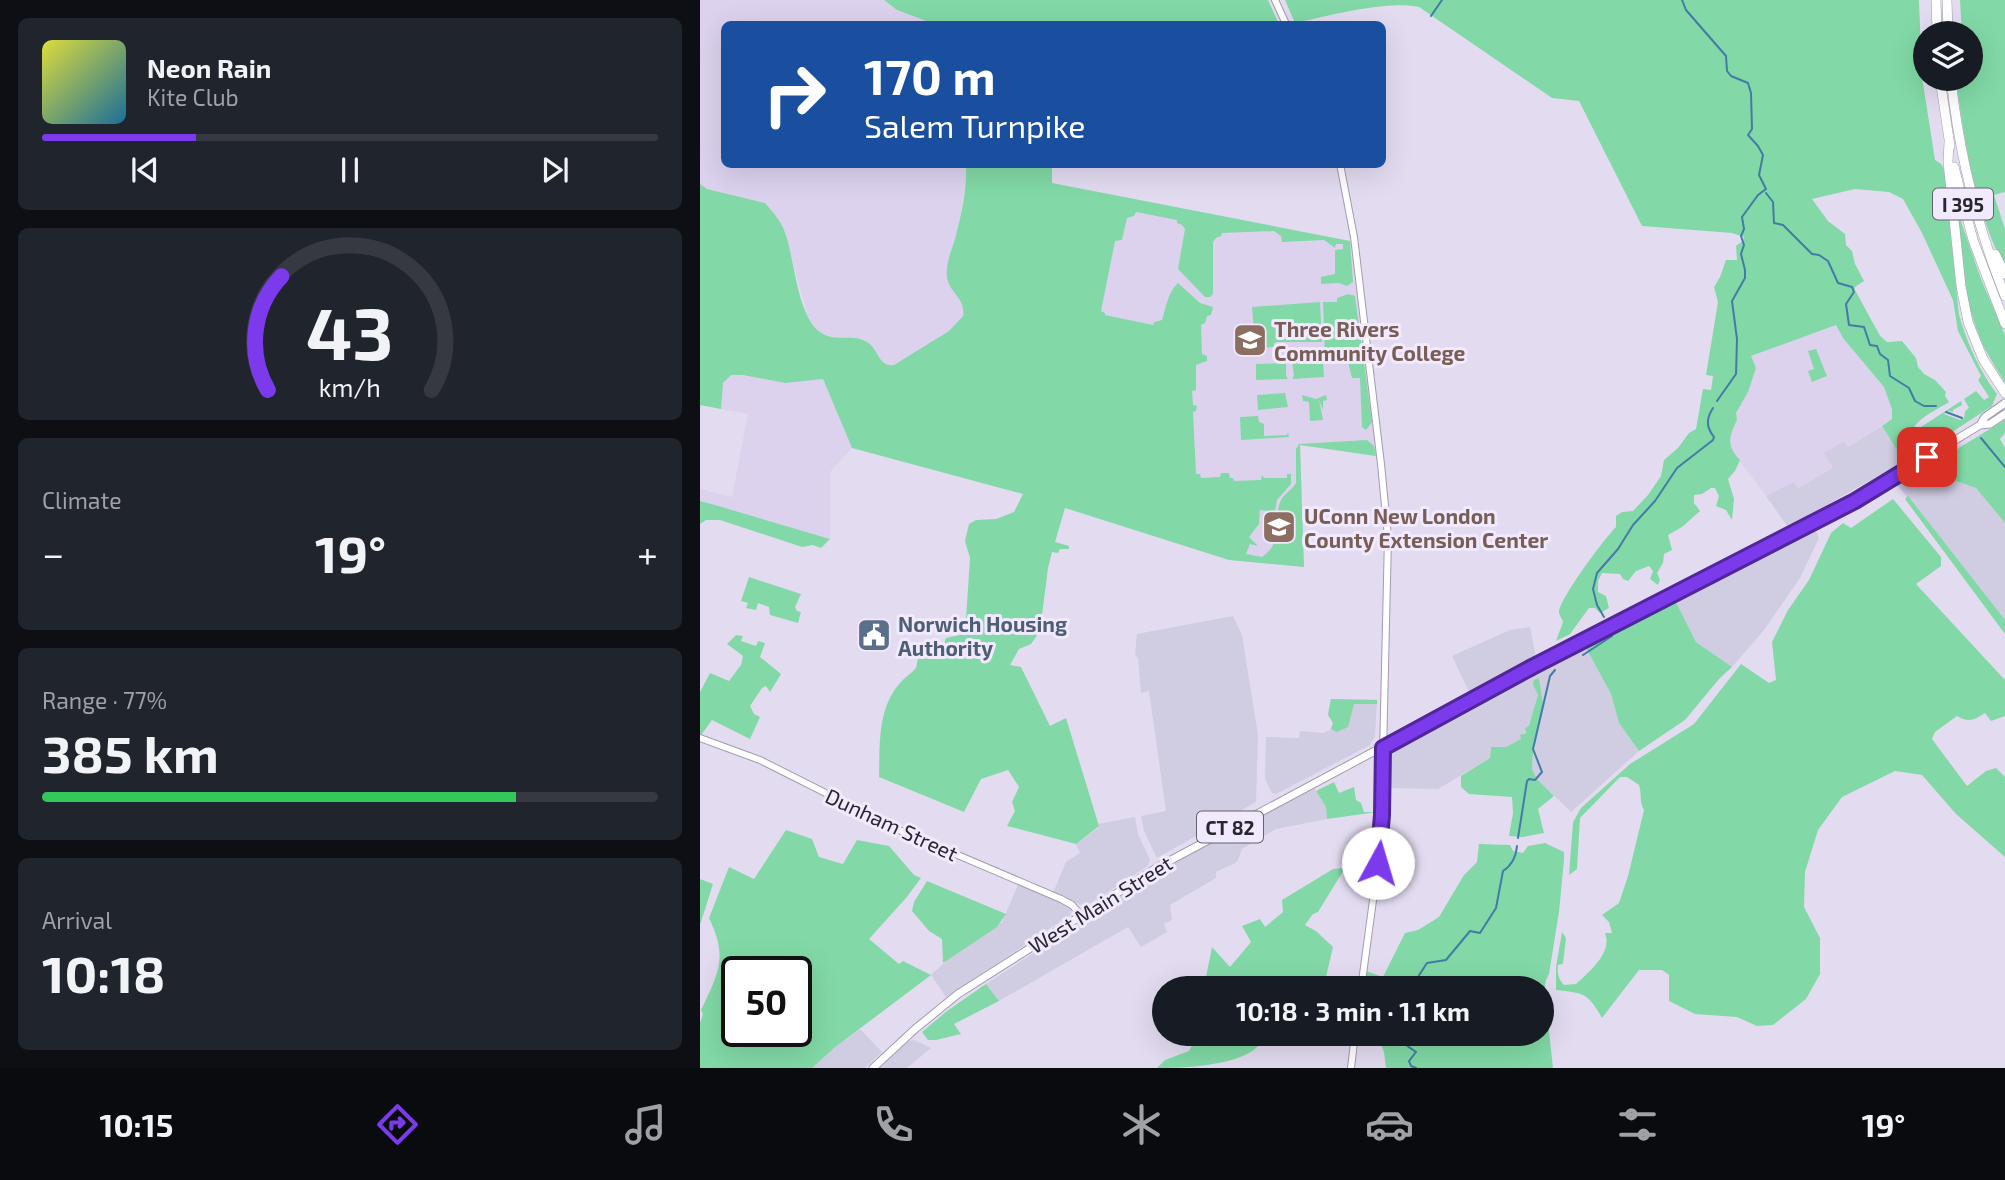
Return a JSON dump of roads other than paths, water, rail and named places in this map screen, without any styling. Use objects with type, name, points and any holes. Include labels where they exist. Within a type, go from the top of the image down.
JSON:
[{"type":"highway","points":[[1936,0],[1937,21]]},
{"type":"highway","points":[[1947,0],[1948,21]]},
{"type":"highway","name":"I 395","points":[[1942,91],[1949,142],[1970,231],[2005,324]]},
{"type":"highway","name":"I 395","points":[[1953,91],[1962,153],[1981,228],[2005,296]]},
{"type":"highway","points":[[1949,142],[1948,162],[1965,312],[1979,351],[2005,393]]},
{"type":"highway","points":[[1981,228],[2005,274]]},
{"type":"main road","points":[[1275,0],[1285,21]]},
{"type":"main road","points":[[1341,168],[1354,237],[1388,537],[1381,841],[1363,976]]},
{"type":"main road","name":"CT 82","points":[[1980,425],[1984,416],[2005,403]]},
{"type":"main road","name":"CT 82","points":[[1383,748],[1532,667],[1855,501],[1980,425],[1991,423],[2005,414]]},
{"type":"main road","name":"Dunham Street","points":[[700,738],[760,760],[899,830],[1061,899],[1072,905],[1081,915]]},
{"type":"main road","name":"West Main Street","points":[[873,1068],[949,1000],[1081,915],[1183,852],[1383,748]]},
{"type":"main road","points":[[1351,1068],[1354,1046]]},
{"type":"waterway","points":[[1431,16],[1442,0]]},
{"type":"waterway","points":[[1682,0],[1686,10],[1726,56],[1727,71],[1731,76],[1748,83],[1751,93],[1752,129],[1748,135],[1763,155],[1759,175],[1766,189],[1758,195],[1742,217],[1744,229],[1741,236],[1744,245],[1741,254],[1745,278],[1732,301],[1737,339],[1736,374],[1717,401]]},
{"type":"waterway","points":[[1766,193],[1773,202],[1774,223],[1783,225],[1812,254],[1828,261],[1838,283],[1852,287],[1854,292],[1846,304],[1849,325],[1864,327],[1870,345],[1877,346],[1880,354],[1888,360],[1890,376],[1909,388],[1915,401],[1924,406],[1936,406]]},
{"type":"waterway","points":[[1604,617],[1597,605],[1593,589],[1597,573],[1655,501],[1677,468],[1713,440],[1708,423],[1713,408]]},
{"type":"waterway","points":[[1946,412],[1962,418]]},
{"type":"waterway","points":[[1981,438],[2005,467]]},
{"type":"waterway","points":[[1583,655],[1612,636]]},
{"type":"waterway","points":[[1518,838],[1527,781],[1535,780],[1542,772],[1533,749],[1550,676],[1555,670]]},
{"type":"waterway","points":[[1419,976],[1427,963],[1446,960],[1470,931],[1480,933],[1496,908],[1503,871],[1513,861],[1517,846]]},
{"type":"waterway","points":[[1407,1046],[1416,1052],[1409,1061],[1411,1066],[1416,1068]]},
{"type":"place","name":"Three Rivers Community College","points":[[1250,340]]},
{"type":"place","name":"UConn New London County Extension Center","points":[[1279,527]]},
{"type":"place","name":"Norwich Housing Authority","points":[[874,635]]}]
